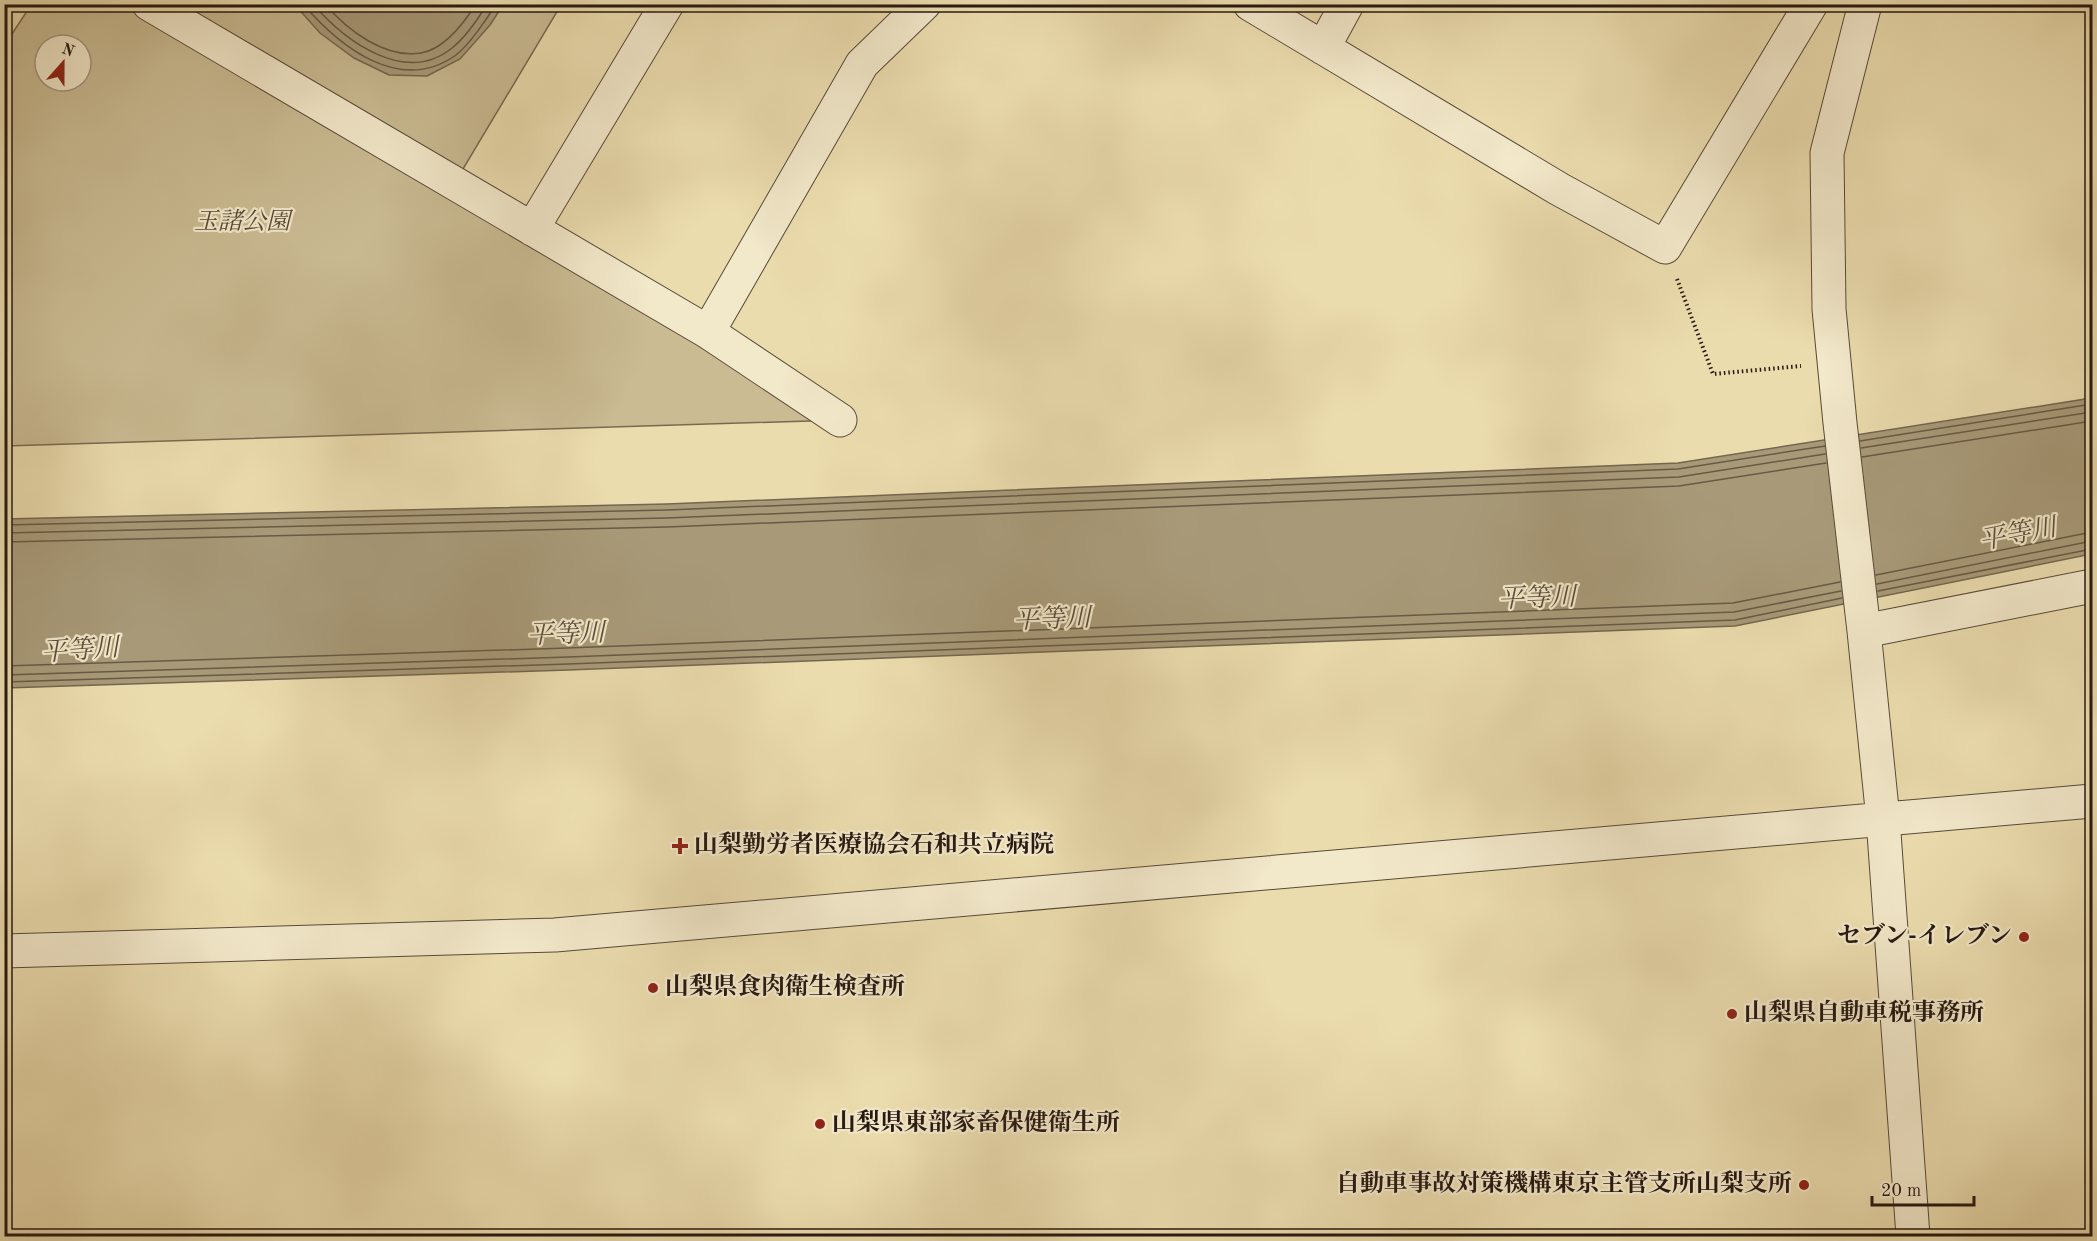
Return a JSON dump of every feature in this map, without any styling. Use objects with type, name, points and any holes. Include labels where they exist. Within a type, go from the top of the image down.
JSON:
[{"type":"street","points":[[149,4],[708,332],[840,420]]},
{"type":"street","points":[[532,230],[667,4]]},
{"type":"street","points":[[708,332],[861,64],[924,4]]},
{"type":"street","points":[[1250,4],[1558,189],[1665,247],[1811,4]]},
{"type":"street","points":[[1323,48],[1347,4]]},
{"type":"street","points":[[1865,4],[1827,153],[1829,309],[1883,819],[1913,1236]]},
{"type":"street","points":[[1863,622],[2092,586]]},
{"type":"street","points":[[4,951],[555,935],[2092,801]]},
{"type":"path","points":[[1665,247],[1713,374],[1834,363]]},
{"type":"green space","name":"玉諸公園","points":[[31,5],[561,5],[454,184],[840,420],[5,446],[4,46]]},
{"type":"water","points":[[295,5],[503,5],[490,25],[460,59],[427,76],[389,75],[354,58],[320,33]]},
{"type":"water","name":"平等川","points":[[2092,398],[2092,554],[1735,626],[568,670],[5,688],[4,519],[667,504],[1678,463]]},
{"type":"place","name":"山梨勤労者医療協会石和共立病院","points":[[680,846]]},
{"type":"place","name":"セブン-イレブン","points":[[2024,937]]},
{"type":"place","name":"山梨県食肉衛生検査所","points":[[653,988]]},
{"type":"place","name":"山梨県自動車税事務所","points":[[1732,1014]]},
{"type":"place","name":"山梨県東部家畜保健衛生所","points":[[820,1124]]},
{"type":"place","name":"自動車事故対策機構東京主管支所山梨支所","points":[[1804,1185]]}]
